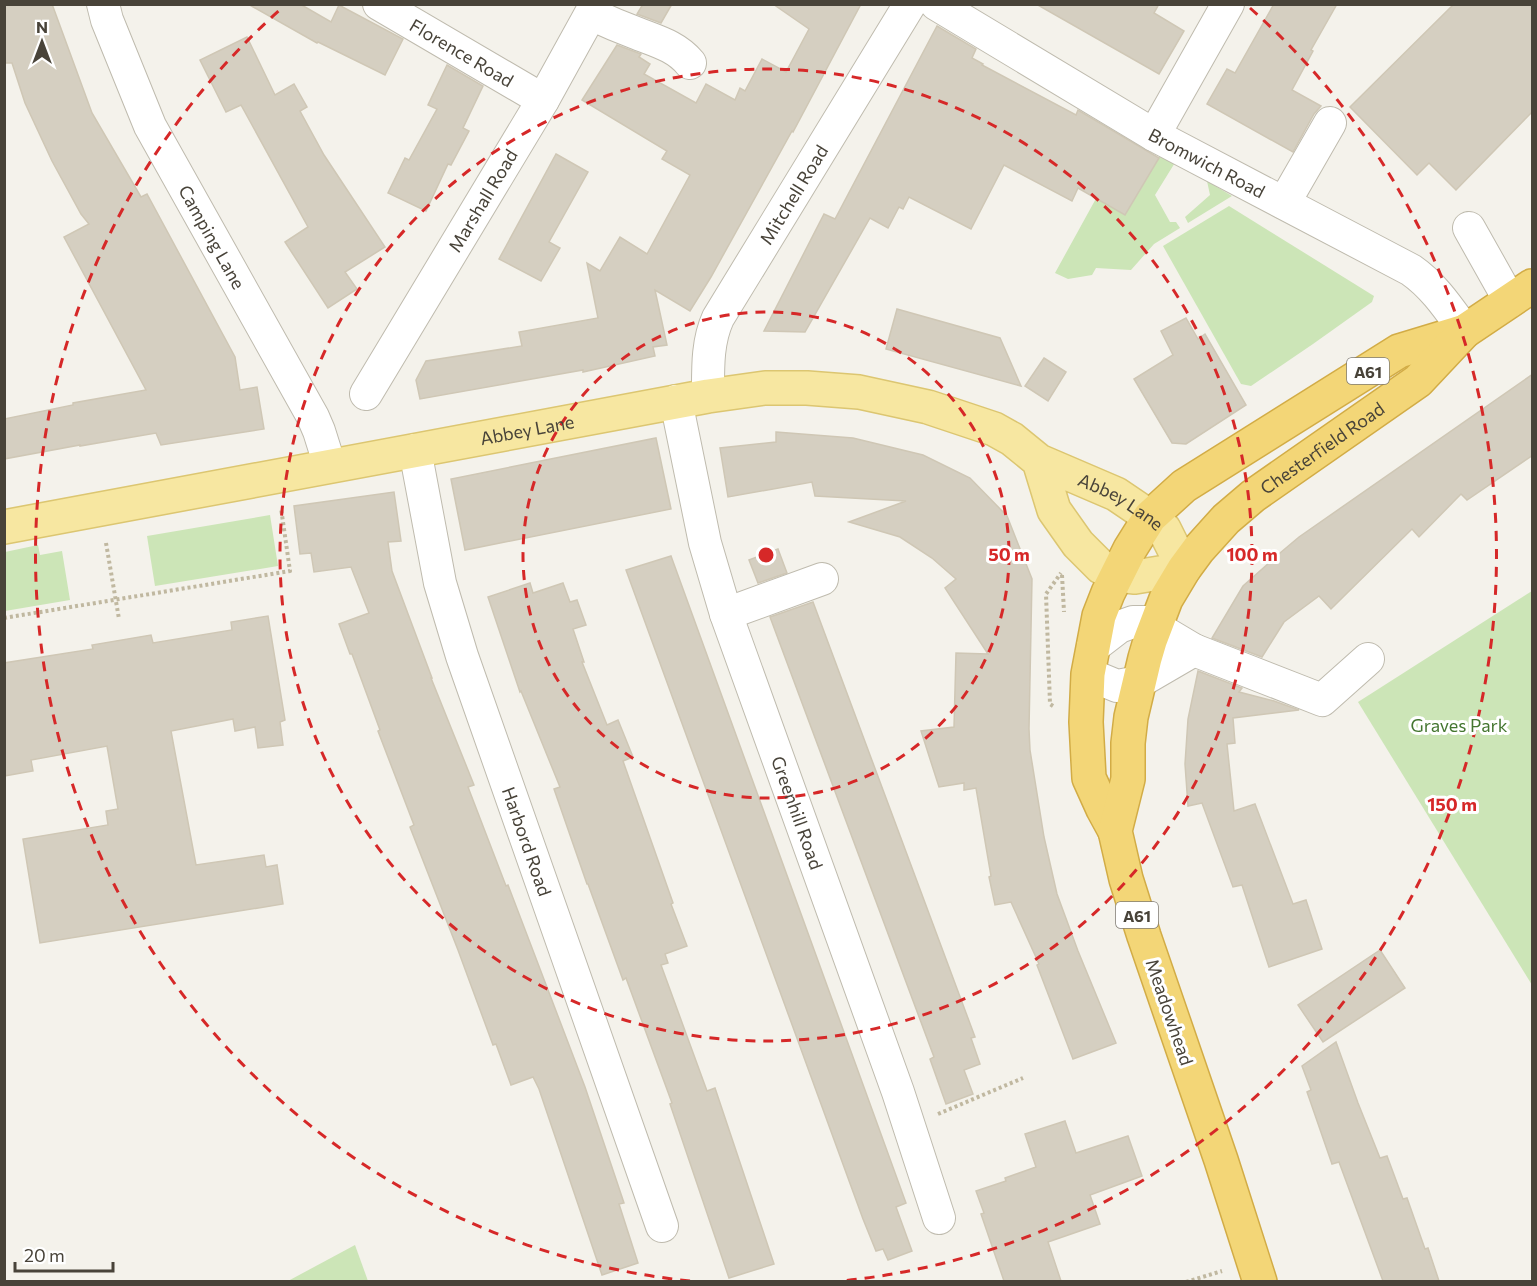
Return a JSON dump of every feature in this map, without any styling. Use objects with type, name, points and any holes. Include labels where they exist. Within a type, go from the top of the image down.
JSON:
[{"type":"highway","name":"Chesterfield Road","points":[[1184,569],[1214,530],[1253,496],[1418,381],[1465,331],[1521,294]]},
{"type":"highway","name":"Chesterfield Road","points":[[1150,517],[1184,486],[1399,351],[1465,331]]},
{"type":"highway","name":"A61","points":[[1115,831],[1089,778],[1086,723],[1090,660],[1099,616],[1130,549],[1150,517]]},
{"type":"highway","name":"Meadowhead","points":[[1184,569],[1166,599],[1150,641],[1139,682],[1128,742],[1128,779],[1115,831],[1126,879],[1144,936],[1260,1281]]},
{"type":"main road","name":"Abbey Lane","points":[[4,526],[676,401],[765,388],[818,389],[859,392],[928,407],[994,429],[1012,439],[1039,461],[1116,494],[1150,517],[1164,529],[1184,569]]},
{"type":"main road","name":"Abbey Lane","points":[[1039,461],[1054,510],[1078,544],[1101,567],[1117,575]]},
{"type":"main road","points":[[1117,575],[1135,577],[1184,569]]},
{"type":"street","name":"Camping Lane","points":[[103,4],[107,20],[150,126],[313,417],[330,466]]},
{"type":"street","name":"Florence Road","points":[[379,4],[543,100]]},
{"type":"street","name":"Mitchell Road","points":[[708,396],[710,347],[718,318],[910,4]]},
{"type":"street","name":"Bromwich Road","points":[[936,4],[1154,135],[1411,270],[1424,279],[1436,292],[1465,331]]},
{"type":"street","points":[[1154,135],[1228,4]]},
{"type":"street","name":"Marshall Road","points":[[366,394],[543,100],[593,9]]},
{"type":"street","points":[[593,9],[611,24],[674,48],[690,63]]},
{"type":"street","points":[[1284,203],[1330,123]]},
{"type":"street","points":[[1468,228],[1521,294]]},
{"type":"street","name":"Greenhill Road","points":[[676,401],[705,543],[726,614],[909,1126],[939,1218]]},
{"type":"street","name":"Harbord Road","points":[[415,450],[440,583],[462,656],[662,1226]]},
{"type":"street","points":[[726,614],[822,579]]},
{"type":"street","points":[[1194,650],[1139,682],[1117,686],[1090,660],[1119,627],[1133,622],[1147,622],[1194,650],[1322,700],[1368,659]]},
{"type":"path","points":[[4,618],[290,572],[280,501]]},
{"type":"path","points":[[106,543],[119,619]]},
{"type":"path","points":[[1062,572],[1046,594],[1050,704],[1086,723]]},
{"type":"path","points":[[909,1126],[1023,1078]]},
{"type":"green space","points":[[1162,152],[1176,161],[1155,195],[1170,222],[1176,222],[1180,228],[1154,244],[1131,270],[1096,268],[1092,275],[1068,279],[1055,273],[1104,184],[1134,200]]},
{"type":"green space","points":[[1207,181],[1232,196],[1188,223],[1185,217],[1210,195]]},
{"type":"green space","points":[[1229,206],[1374,296],[1372,302],[1251,386],[1241,384],[1163,246]]},
{"type":"green space","points":[[270,515],[278,566],[155,586],[147,536]]},
{"type":"green space","points":[[38,545],[40,555],[62,551],[70,600],[5,611],[5,552]]},
{"type":"green space","name":"Graves Park","points":[[1532,591],[1532,985],[1358,702]]},
{"type":"green space","points":[[355,1245],[368,1281],[288,1281]]},
{"type":"building","points":[[4,4],[52,4],[92,113],[141,197],[147,194],[235,357],[240,390],[257,387],[264,429],[161,445],[156,433],[4,459],[4,419],[73,405],[73,403],[146,390],[64,237],[89,224],[81,214],[52,161],[25,103],[12,63],[4,63]]},
{"type":"building","points":[[248,4],[300,4],[331,22],[339,5],[403,39],[385,75],[317,43]]},
{"type":"building","points":[[643,4],[672,4],[661,23],[637,14]]},
{"type":"building","points":[[773,4],[861,4],[793,132],[690,311],[655,290],[667,345],[653,347],[655,356],[583,372],[583,370],[420,399],[416,380],[426,361],[522,346],[519,332],[598,318],[587,263],[600,271],[620,237],[647,254],[690,175],[662,159],[667,151],[582,100],[617,45],[641,54],[639,57],[650,64],[644,74],[696,103],[706,84],[735,100],[740,88],[745,91],[762,59],[786,72],[809,29]]},
{"type":"building","points":[[1036,4],[1159,4],[1154,13],[1184,31],[1159,74]]},
{"type":"building","points":[[1274,4],[1337,4],[1292,90],[1321,106],[1314,114],[1293,152],[1207,104],[1227,69],[1235,73]]},
{"type":"building","points":[[1454,4],[1533,4],[1533,111],[1456,190],[1429,163],[1417,175],[1350,107]]},
{"type":"building","points":[[937,26],[976,49],[972,58],[982,65],[1076,115],[1078,110],[1159,158],[1125,215],[1078,188],[1072,201],[1004,165],[971,229],[909,197],[903,209],[899,207],[888,228],[870,218],[805,332],[764,331],[824,214],[835,219]]},
{"type":"building","points":[[247,37],[275,95],[294,84],[307,107],[300,111],[324,155],[385,247],[345,272],[357,289],[328,308],[285,242],[308,227],[241,105],[226,112],[200,60]]},
{"type":"building","points":[[447,65],[483,86],[463,128],[469,131],[451,165],[448,164],[426,211],[388,193],[405,158],[409,160],[437,109],[428,105]]},
{"type":"building","points":[[556,154],[588,172],[549,242],[560,248],[541,281],[499,259]]},
{"type":"building","points":[[897,309],[1000,338],[1021,386],[886,349]]},
{"type":"building","points":[[1186,318],[1198,339],[1205,334],[1246,405],[1186,444],[1172,443],[1134,379],[1173,355],[1161,331]]},
{"type":"building","points":[[1044,358],[1066,372],[1048,401],[1025,386]]},
{"type":"building","points":[[1533,374],[1533,455],[1467,500],[1461,494],[1419,537],[1412,529],[1331,609],[1319,596],[1284,622],[1262,657],[1212,638],[1243,586],[1299,537]]},
{"type":"building","points":[[776,432],[853,438],[923,455],[970,478],[1007,516],[1032,579],[1029,729],[1030,750],[1044,837],[1057,894],[1116,1043],[1073,1059],[1037,965],[1039,964],[1011,902],[995,905],[976,788],[964,790],[964,783],[939,787],[921,731],[954,727],[956,653],[988,654],[945,588],[956,579],[932,558],[900,537],[849,522],[906,501],[815,496],[812,482],[728,497],[720,448],[776,442]]},
{"type":"building","points":[[656,438],[671,509],[465,550],[451,479]]},
{"type":"building","points":[[394,492],[401,541],[388,542],[392,571],[431,678],[474,785],[468,787],[585,1087],[624,1203],[619,1204],[638,1263],[602,1275],[539,1089],[533,1077],[511,1085],[496,1044],[493,1045],[410,827],[414,825],[339,624],[369,613],[351,567],[314,572],[311,553],[300,554],[294,506]]},
{"type":"building","points":[[778,549],[787,573],[758,583],[749,560]]},
{"type":"building","points":[[671,556],[906,1203],[896,1207],[912,1251],[888,1260],[883,1249],[876,1251],[863,1219],[626,570]]},
{"type":"building","points":[[530,583],[533,593],[563,583],[570,602],[577,600],[586,625],[573,629],[584,662],[582,662],[607,725],[618,720],[633,757],[623,761],[687,946],[665,954],[668,963],[661,965],[707,1091],[715,1088],[774,1264],[729,1278],[670,1104],[672,1103],[626,978],[623,980],[587,884],[554,789],[560,787],[520,692],[488,597]]},
{"type":"building","points":[[813,602],[975,1037],[971,1038],[980,1064],[964,1070],[973,1094],[946,1104],[930,1059],[934,1057],[770,617]]},
{"type":"building","points":[[268,616],[285,720],[280,722],[283,745],[258,748],[255,727],[235,731],[233,719],[171,731],[196,865],[264,855],[266,867],[277,865],[283,904],[40,943],[23,839],[108,825],[106,811],[118,809],[107,746],[31,760],[33,771],[4,776],[4,663],[93,649],[92,645],[151,635],[153,643],[232,630],[231,622]]},
{"type":"building","points":[[1198,671],[1242,688],[1239,692],[1299,710],[1233,718],[1235,743],[1227,744],[1234,811],[1255,804],[1293,904],[1306,900],[1322,949],[1269,967],[1242,885],[1233,887],[1202,803],[1188,806],[1185,764],[1188,719]]},
{"type":"building","points":[[1380,950],[1405,988],[1323,1042],[1298,1005]]},
{"type":"building","points":[[1336,1042],[1380,1158],[1387,1156],[1403,1199],[1407,1198],[1425,1249],[1428,1248],[1439,1281],[1383,1281],[1339,1162],[1332,1164],[1307,1092],[1311,1090],[1302,1066]]},
{"type":"building","points":[[1065,1121],[1076,1153],[1128,1136],[1142,1176],[1090,1195],[1100,1224],[1048,1242],[1061,1281],[1004,1281],[981,1214],[984,1213],[976,1191],[1006,1181],[1005,1178],[1036,1167],[1025,1134]]}]
